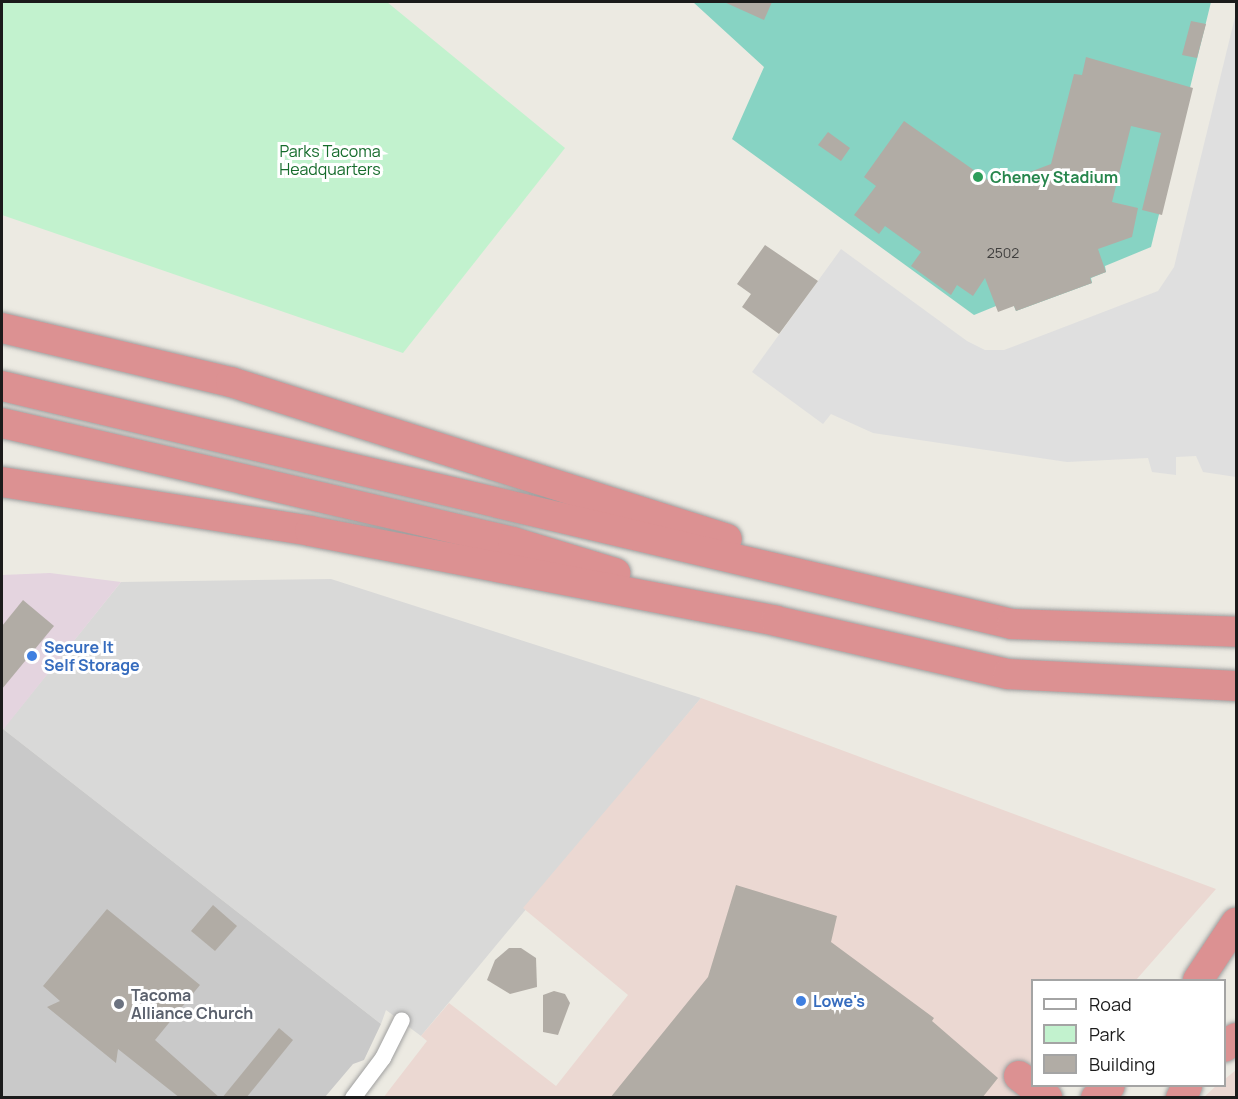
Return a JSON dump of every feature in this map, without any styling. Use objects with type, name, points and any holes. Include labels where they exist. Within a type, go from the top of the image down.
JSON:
[{"type":"highway","points":[[2,328],[231,382],[909,599]]},
{"type":"highway","points":[[2,386],[1012,624],[1236,632]]},
{"type":"highway","points":[[2,423],[513,542],[776,621]]},
{"type":"highway","points":[[2,477],[776,621],[1008,674],[1236,686]]},
{"type":"highway","points":[[2,482],[117,498]]},
{"type":"highway","points":[[1199,979],[1236,922]]},
{"type":"highway","points":[[1019,1076],[1031,1085]]},
{"type":"highway","points":[[1033,1087],[1047,1098]]},
{"type":"highway","points":[[1096,1098],[1109,1087]]},
{"type":"street","points":[[352,1098],[383,1058],[402,1020]]},
{"type":"shaded area","name":"Cheney Stadium","points":[[693,2],[1211,2],[1151,247],[1105,266],[1106,272],[1091,278],[1092,283],[1016,311],[1014,306],[996,306],[974,315],[732,139],[764,67]]},
{"type":"shaded area","points":[[1236,13],[1236,477],[1203,472],[1196,456],[1176,457],[1176,475],[1152,472],[1148,458],[1067,462],[873,433],[831,414],[823,424],[752,372],[841,249],[967,341],[985,350],[1004,350],[1158,291],[1174,267]]},
{"type":"shaded area","name":"Secure It Self Storage","points":[[50,573],[121,582],[2,731],[2,575]]},
{"type":"shaded area","points":[[331,579],[701,698],[421,1036],[386,1010],[381,1024],[3,729],[121,582]]},
{"type":"shaded area","points":[[701,698],[1216,889],[1137,979],[1031,979],[1031,1087],[1062,1087],[1053,1097],[383,1098],[427,1041],[421,1036],[449,1003],[556,1086],[628,995],[523,908]]},
{"type":"shaded area","points":[[3,729],[381,1024],[364,1060],[353,1064],[325,1097],[2,1098]]},
{"type":"shaded area","points":[[1236,1070],[1236,1097],[1204,1097],[1215,1087],[1226,1087],[1226,1078]]},
{"type":"green space","name":"Parks Tacoma Headquarters","points":[[2,2],[387,2],[565,148],[403,353],[2,215]]},
{"type":"building","points":[[724,2],[772,2],[764,20]]},
{"type":"building","points":[[1191,21],[1206,24],[1197,58],[1182,55]]},
{"type":"building","points":[[1086,57],[1193,88],[1162,215],[1142,210],[1161,133],[1131,126],[1112,202],[1138,208],[1132,237],[1098,249],[1106,272],[1090,278],[1092,283],[1016,311],[1014,306],[998,312],[985,278],[973,296],[957,285],[951,295],[911,266],[921,252],[885,226],[879,234],[854,215],[876,186],[864,177],[904,121],[995,185],[1051,164],[1074,74],[1082,75]]},
{"type":"building","points":[[828,132],[850,148],[841,161],[818,145]]},
{"type":"building","points":[[765,245],[818,281],[779,334],[742,307],[751,294],[737,284]]},
{"type":"building","points":[[23,600],[54,626],[2,689],[2,626]]},
{"type":"building","name":"Lowe's","points":[[736,885],[837,916],[831,942],[934,1018],[932,1021],[998,1078],[982,1098],[610,1098],[708,977]]},
{"type":"building","points":[[213,905],[237,926],[215,951],[191,931]]},
{"type":"building","name":"Tacoma Alliance Church","points":[[107,909],[200,985],[155,1040],[220,1098],[180,1098],[118,1049],[116,1063],[47,1007],[60,1001],[43,986]]},
{"type":"building","points":[[509,948],[521,948],[536,958],[537,987],[510,994],[487,980],[495,960]]},
{"type":"building","points":[[554,991],[565,994],[570,1003],[558,1035],[543,1032],[543,995]]},
{"type":"building","points":[[279,1028],[293,1040],[246,1098],[222,1098]]},
{"type":"place","name":"Cheney Stadium","points":[[978,177]]},
{"type":"place","name":"Secure It Self Storage","points":[[32,656]]},
{"type":"place","name":"Lowe's","points":[[801,1001]]},
{"type":"place","name":"Tacoma Alliance Church","points":[[119,1004]]}]
